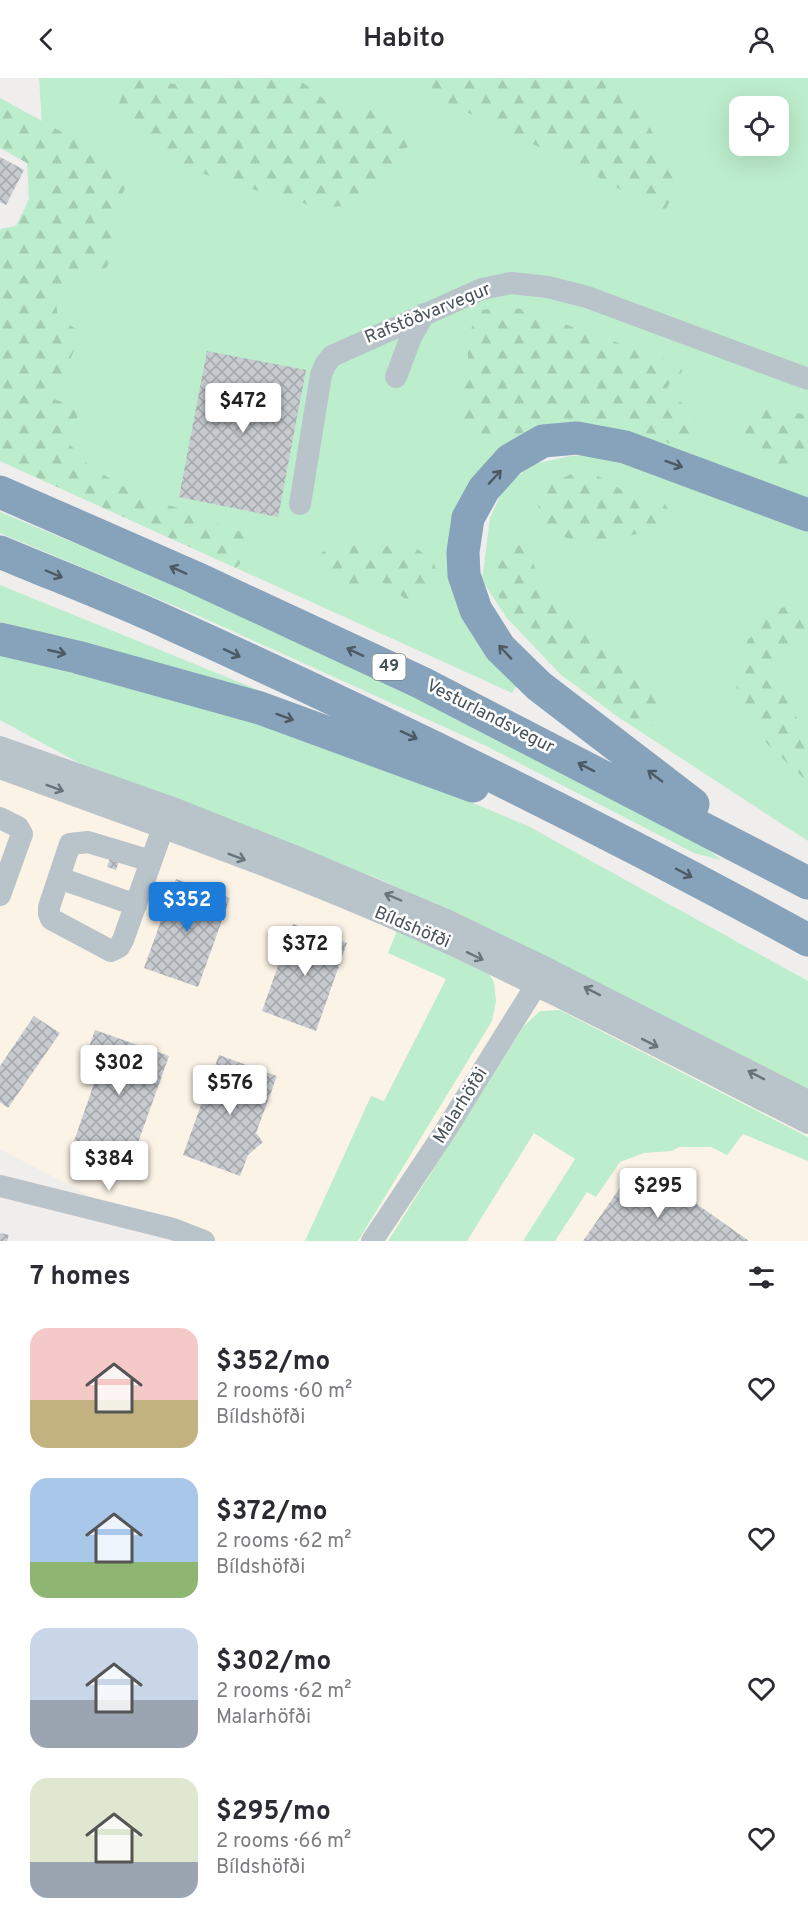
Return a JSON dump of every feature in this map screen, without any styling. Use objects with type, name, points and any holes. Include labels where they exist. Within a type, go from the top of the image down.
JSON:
[{"type":"highway","points":[[769,861],[539,686],[500,648],[476,610],[464,575],[463,552],[468,518],[484,489],[510,460],[543,441],[576,438],[625,447],[808,515]]},
{"type":"highway","name":"Vesturlandsvegur","points":[[0,492],[194,577],[422,683],[808,883]]},
{"type":"highway","points":[[0,552],[170,623],[450,754],[632,845],[808,940]]},
{"type":"highway","points":[[0,639],[76,657],[260,708],[632,845]]},
{"type":"street","name":"Rafstöðvarvegur","points":[[300,504],[321,375],[332,356],[482,289],[512,283],[548,287],[587,297],[808,379]]},
{"type":"street","points":[[396,376],[411,338],[424,314]]},
{"type":"street","name":"Bíldshöfði","points":[[0,747],[166,818]]},
{"type":"street","name":"Bíldshöfði","points":[[0,768],[166,818],[402,901],[487,938],[541,977],[808,1123]]},
{"type":"street","points":[[0,818],[18,827],[22,834],[5,868],[0,894]]},
{"type":"street","points":[[151,861],[88,842],[70,844],[49,907],[51,919],[111,951],[118,947],[123,940],[135,905],[151,861],[166,818]]},
{"type":"street","points":[[59,878],[135,905]]},
{"type":"street","name":"Bíldshöfði","points":[[541,977],[808,1101]]},
{"type":"street","name":"Malarhöfði","points":[[372,1241],[444,1133],[541,977]]},
{"type":"street","points":[[0,1186],[173,1229],[204,1241]]},
{"type":"shaded area","points":[[0,757],[808,1113],[808,1241],[175,1241],[0,1149]]},
{"type":"green space","points":[[39,78],[808,78],[808,505],[528,436],[494,453],[464,492],[452,529],[520,680],[512,693],[0,461],[46,186]]},
{"type":"green space","points":[[144,78],[174,84],[182,78],[297,78],[334,107],[372,110],[414,134],[412,145],[398,152],[390,180],[351,206],[317,207],[224,181],[170,162],[134,130],[119,104],[126,85]]},
{"type":"green space","points":[[408,78],[608,78],[643,114],[678,183],[664,213],[566,160],[413,86]]},
{"type":"green space","points":[[0,98],[91,148],[125,188],[110,224],[121,243],[106,268],[94,274],[79,267],[70,287],[55,298],[58,316],[81,333],[54,399],[73,406],[79,414],[66,440],[89,466],[133,492],[242,532],[251,540],[250,552],[236,568],[0,461],[0,229],[16,226],[29,199],[27,163],[0,148]]},
{"type":"green space","points":[[521,309],[677,363],[682,370],[680,378],[670,383],[666,390],[693,412],[701,427],[697,443],[684,449],[622,425],[572,424],[485,440],[468,432],[460,410],[468,366],[468,335],[480,310]]},
{"type":"green space","points":[[769,408],[808,415],[808,471],[774,468],[749,454],[737,432],[744,413]]},
{"type":"green space","points":[[622,454],[808,528],[808,841],[618,717],[560,674],[506,617],[482,580],[490,518],[504,488],[533,464],[571,456]]},
{"type":"green space","points":[[576,472],[596,475],[641,501],[665,504],[671,514],[659,528],[599,544],[558,535],[540,522],[538,501],[551,483]]},
{"type":"green space","points":[[0,512],[227,607],[490,730],[695,839],[721,860],[694,853],[484,745],[206,619],[0,533]]},
{"type":"green space","points":[[511,538],[527,545],[539,579],[575,627],[660,687],[662,707],[660,717],[654,726],[638,723],[573,678],[520,626],[495,592],[487,570],[492,548],[503,540]]},
{"type":"green space","points":[[363,544],[416,548],[433,561],[440,578],[435,590],[426,599],[408,602],[393,588],[376,579],[356,590],[332,583],[317,567],[322,552]]},
{"type":"green space","points":[[0,585],[300,707],[0,622]]},
{"type":"green space","points":[[808,599],[808,637],[778,667],[779,688],[801,725],[808,732],[808,782],[768,745],[736,697],[738,663],[748,640],[773,611]]},
{"type":"green space","points":[[0,652],[313,736],[528,826],[808,981],[808,1093],[584,976],[384,881],[83,765],[0,720]]},
{"type":"green space","points":[[398,928],[485,968],[494,982],[496,1001],[492,1021],[358,1241],[305,1241],[371,1096],[384,1101],[446,979],[388,953]]},
{"type":"green space","points":[[560,1010],[808,1137],[808,1161],[743,1134],[727,1155],[711,1147],[679,1147],[672,1151],[644,1153],[620,1162],[596,1197],[587,1192],[555,1241],[523,1241],[575,1159],[534,1133],[467,1241],[388,1241],[524,1026],[540,1011]]},
{"type":"building","points":[[0,157],[24,170],[6,205],[0,202]]},
{"type":"building","points":[[207,351],[306,370],[278,517],[179,497]]},
{"type":"building","points":[[112,852],[121,855],[116,870],[107,867]]},
{"type":"building","points":[[176,879],[230,898],[198,987],[144,968]]},
{"type":"building","points":[[293,924],[347,943],[316,1031],[262,1011]]},
{"type":"building","points":[[34,1016],[60,1033],[8,1108],[0,1102],[0,1066]]},
{"type":"building","points":[[95,1030],[169,1056],[130,1165],[73,1144],[97,1075],[81,1070]]},
{"type":"building","points":[[219,1055],[277,1076],[256,1133],[263,1142],[248,1155],[240,1176],[183,1155]]},
{"type":"building","points":[[660,1178],[749,1241],[583,1241],[624,1182],[646,1198]]},
{"type":"building","points":[[0,1233],[9,1235],[7,1241],[0,1241]]}]
